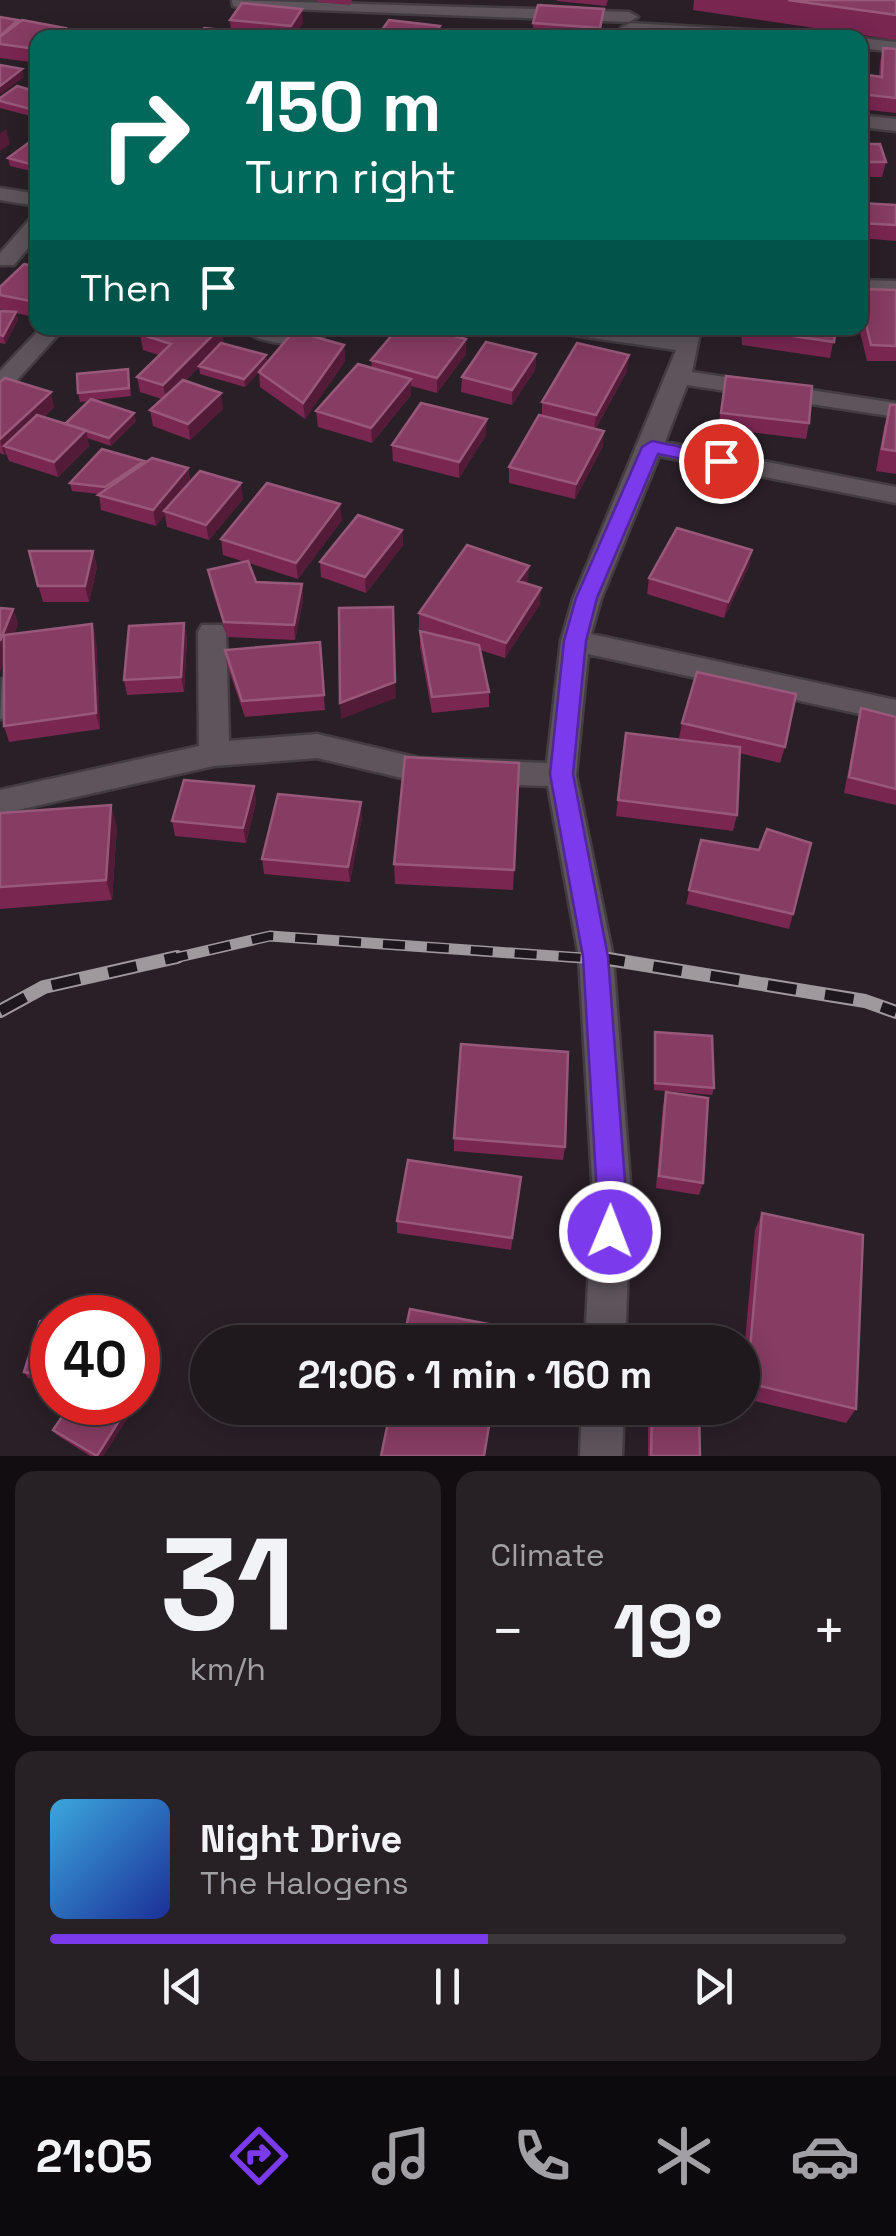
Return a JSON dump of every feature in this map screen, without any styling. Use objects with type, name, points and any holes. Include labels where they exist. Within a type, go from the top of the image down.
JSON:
[{"type":"street","points":[[239,2],[630,21],[722,30]]},
{"type":"street","points":[[868,44],[896,47]]},
{"type":"street","points":[[868,122],[896,125]]},
{"type":"street","points":[[0,194],[30,199]]},
{"type":"street","points":[[3,260],[30,231]]},
{"type":"street","points":[[3,260],[30,265]]},
{"type":"street","points":[[868,288],[896,288]]},
{"type":"street","points":[[0,385],[46,335]]},
{"type":"street","points":[[276,335],[289,339],[310,335]]},
{"type":"street","points":[[607,1325],[612,1195],[596,957],[561,774],[575,641],[586,598],[652,447],[690,336]]},
{"type":"street","points":[[679,377],[896,410]]},
{"type":"street","points":[[652,447],[896,495]]},
{"type":"street","points":[[212,632],[214,754]]},
{"type":"street","points":[[575,641],[896,711]]},
{"type":"street","points":[[0,802],[214,754],[316,746],[419,770],[561,774]]},
{"type":"street","points":[[601,1456],[602,1425]]},
{"type":"building","points":[[788,0],[896,0],[896,15]]},
{"type":"building","points":[[242,3],[302,9],[291,26],[230,20]]},
{"type":"building","points":[[538,5],[604,9],[600,28],[533,23]]},
{"type":"building","points":[[0,17],[18,20],[0,36]]},
{"type":"building","points":[[22,20],[65,28],[30,30],[30,48],[0,44],[0,37]]},
{"type":"building","points":[[389,20],[440,26],[437,30],[382,30]]},
{"type":"building","points":[[883,48],[896,49],[896,98],[868,95],[868,75],[882,77]]},
{"type":"building","points":[[0,65],[22,69],[0,86]]},
{"type":"building","points":[[17,86],[30,90],[30,109],[0,101]]},
{"type":"building","points":[[30,142],[30,164],[8,158]]},
{"type":"building","points":[[868,144],[880,144],[886,162],[868,162]]},
{"type":"building","points":[[868,203],[896,205],[896,225],[868,223]]},
{"type":"building","points":[[24,264],[30,265],[30,301],[0,295],[0,287]]},
{"type":"building","points":[[868,289],[896,290],[896,346],[871,345]]},
{"type":"building","points":[[0,311],[16,312],[3,336],[0,335]]},
{"type":"building","points":[[143,335],[213,335],[163,385],[137,377],[171,344]]},
{"type":"building","points":[[291,335],[308,335],[344,345],[303,403],[259,372]]},
{"type":"building","points":[[392,335],[450,335],[466,339],[437,378],[371,360]]},
{"type":"building","points":[[786,335],[835,335],[834,342]]},
{"type":"building","points":[[486,342],[536,354],[512,390],[462,377]]},
{"type":"building","points":[[221,343],[266,355],[244,379],[199,366]]},
{"type":"building","points":[[577,343],[629,355],[596,415],[542,402]]},
{"type":"building","points":[[358,364],[411,379],[371,428],[316,411]]},
{"type":"building","points":[[128,369],[129,388],[78,393],[77,374]]},
{"type":"building","points":[[726,376],[812,386],[809,423],[721,413]]},
{"type":"building","points":[[5,378],[51,392],[0,439],[0,382]]},
{"type":"building","points":[[183,380],[221,393],[188,424],[150,410]]},
{"type":"building","points":[[91,399],[134,413],[109,438],[65,424]]},
{"type":"building","points":[[421,403],[487,419],[459,462],[392,445]]},
{"type":"building","points":[[890,405],[896,405],[896,451],[882,449]]},
{"type":"building","points":[[37,415],[86,430],[54,462],[4,446]]},
{"type":"building","points":[[539,415],[604,431],[576,484],[509,467]]},
{"type":"building","points":[[102,449],[144,461],[105,487],[70,483]]},
{"type":"building","points":[[152,458],[188,468],[153,510],[98,495]]},
{"type":"building","points":[[200,471],[241,483],[206,525],[164,511]]},
{"type":"building","points":[[267,483],[340,504],[296,563],[221,539]]},
{"type":"building","points":[[358,515],[402,530],[365,577],[320,562]]},
{"type":"building","points":[[677,528],[752,550],[728,602],[649,578]]},
{"type":"building","points":[[467,545],[529,566],[518,581],[541,588],[506,643],[419,613]]},
{"type":"building","points":[[29,551],[93,551],[85,586],[38,586]]},
{"type":"building","points":[[248,561],[256,582],[302,584],[294,625],[224,622],[208,570]]},
{"type":"building","points":[[393,607],[395,682],[340,703],[339,608]]},
{"type":"building","points":[[0,608],[13,609],[0,641]]},
{"type":"building","points":[[184,623],[181,677],[124,680],[129,626]]},
{"type":"building","points":[[92,624],[96,713],[4,726],[4,635]]},
{"type":"building","points":[[420,631],[479,645],[489,692],[432,697]]},
{"type":"building","points":[[320,642],[324,695],[242,701],[225,650]]},
{"type":"building","points":[[697,672],[796,694],[785,747],[682,723]]},
{"type":"building","points":[[861,708],[896,717],[896,789],[849,777]]},
{"type":"building","points":[[626,733],[740,747],[737,815],[618,800]]},
{"type":"building","points":[[405,757],[519,763],[514,870],[394,864]]},
{"type":"building","points":[[184,780],[254,786],[243,828],[172,821]]},
{"type":"building","points":[[278,794],[361,802],[348,867],[262,859]]},
{"type":"building","points":[[111,805],[106,880],[0,887],[0,813]]},
{"type":"building","points":[[767,829],[811,843],[793,914],[689,890],[701,840],[759,850]]},
{"type":"building","points":[[655,1032],[712,1036],[714,1088],[655,1083]]},
{"type":"building","points":[[461,1044],[568,1052],[565,1147],[454,1138]]},
{"type":"building","points":[[666,1092],[708,1098],[703,1183],[659,1176]]},
{"type":"building","points":[[408,1160],[521,1177],[512,1238],[397,1221]]},
{"type":"building","points":[[762,1213],[863,1235],[856,1409],[760,1386],[760,1325],[752,1325]]},
{"type":"building","points":[[410,1309],[494,1325],[407,1325]]},
{"type":"building","points":[[56,1425],[116,1425],[97,1456],[53,1430]]},
{"type":"building","points":[[387,1425],[489,1425],[484,1456],[381,1456]]},
{"type":"building","points":[[652,1425],[699,1425],[700,1456],[651,1456]]},
{"type":"railway","points":[[166,960],[270,936],[611,960]]},
{"type":"railway","points":[[0,1011],[44,987],[177,957]]},
{"type":"railway","points":[[596,957],[865,1001],[896,1012]]},
{"type":"route","points":[[610,1232],[612,1195],[596,957],[561,774],[575,641],[586,598],[652,447],[721,461]]}]
